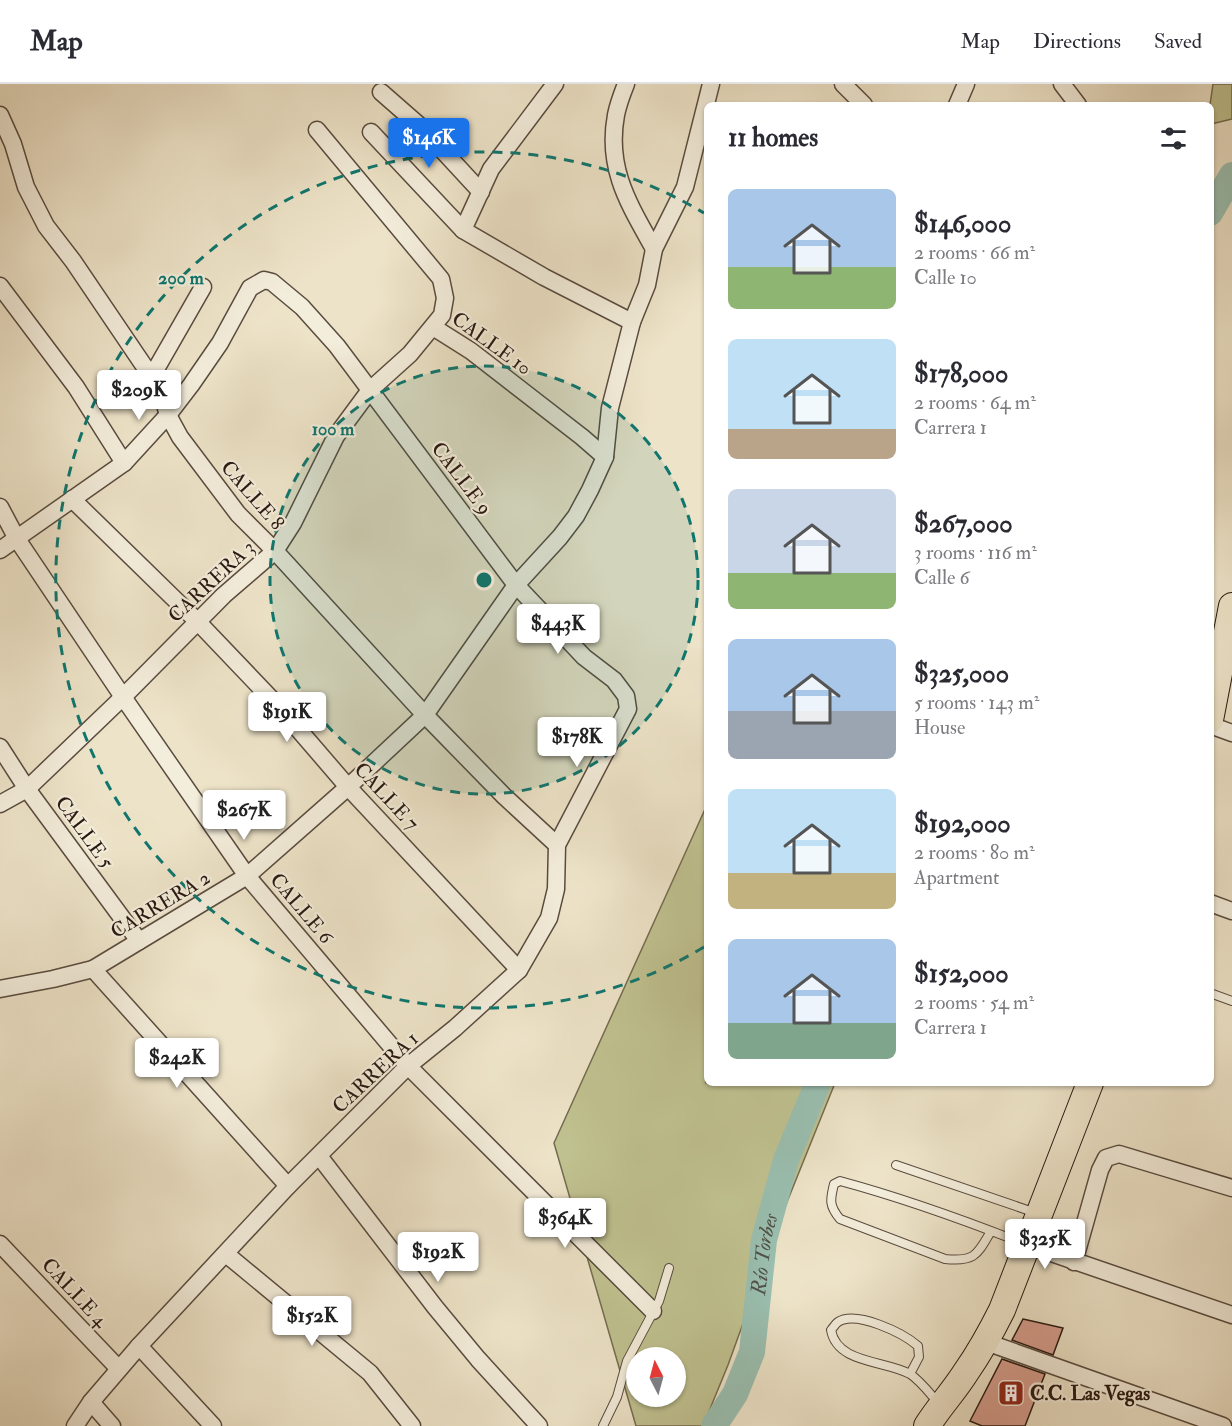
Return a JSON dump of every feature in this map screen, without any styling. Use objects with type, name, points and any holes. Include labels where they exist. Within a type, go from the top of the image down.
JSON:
[{"type":"main road","points":[[1214,701],[1231,610]]},
{"type":"main road","points":[[934,1416],[986,1342],[1002,1310],[1089,1086]]},
{"type":"street","points":[[463,230],[491,169],[555,84]]},
{"type":"street","points":[[626,84],[616,115],[614,155],[624,194],[654,249]]},
{"type":"street","points":[[706,102],[711,84]]},
{"type":"street","points":[[843,84],[861,102]]},
{"type":"street","points":[[958,102],[966,84]]},
{"type":"street","points":[[1062,84],[1076,102]]},
{"type":"street","points":[[381,92],[421,127],[481,192]]},
{"type":"street","points":[[605,457],[610,408],[632,322],[647,285],[654,249],[685,187],[704,112]]},
{"type":"street","name":"CALLE 8","points":[[0,115],[13,144],[26,187],[46,226],[73,261],[152,376],[161,391],[168,415],[186,446],[238,514],[275,551],[425,715],[504,796],[557,845]]},
{"type":"street","name":"CALLE 10","points":[[317,130],[441,279],[445,298],[442,315],[433,327],[471,351],[605,457]]},
{"type":"street","points":[[371,132],[463,230],[544,277],[632,322]]},
{"type":"street","name":"CALLE 9","points":[[168,415],[220,343],[250,288],[264,280],[272,282],[302,307],[337,346],[516,585],[584,657],[614,680],[626,696],[628,710]]},
{"type":"street","points":[[0,286],[76,387],[124,463]]},
{"type":"street","points":[[152,376],[203,287]]},
{"type":"street","name":"CARRERA 3","points":[[0,804],[27,789],[123,697],[196,621],[275,551],[293,523],[336,436],[370,390],[410,354],[433,327]]},
{"type":"street","points":[[0,550],[124,463],[168,415]]},
{"type":"street","name":"CARRERA 2","points":[[0,989],[53,980],[93,969],[247,876],[425,715],[516,585],[576,516],[605,457]]},
{"type":"street","name":"CALLE 7","points":[[72,499],[196,621],[280,708],[348,787],[519,970]]},
{"type":"street","name":"CALLE 6","points":[[0,507],[17,539],[247,876],[408,1066],[653,1311]]},
{"type":"street","name":"CARRERA 1","points":[[75,1426],[139,1346],[288,1186],[408,1066],[486,1001],[519,970],[549,918],[556,889],[557,845],[628,710]]},
{"type":"street","points":[[1214,725],[1232,733]]},
{"type":"street","name":"CALLE 5","points":[[0,747],[27,789],[139,941]]},
{"type":"street","points":[[1214,904],[1232,911]]},
{"type":"street","points":[[93,969],[288,1186]]},
{"type":"street","points":[[1074,1262],[1100,1170],[1106,1158],[1119,1154],[1232,1188]]},
{"type":"street","points":[[319,1156],[442,1316],[539,1426]]},
{"type":"street","name":"CALLE 4","points":[[0,1244],[119,1369]]},
{"type":"street","points":[[1028,1245],[1232,1315]]},
{"type":"street","points":[[226,1254],[370,1373],[412,1426]]},
{"type":"street","points":[[986,1342],[1223,1426]]},
{"type":"street","points":[[139,1346],[213,1426]]},
{"type":"street","points":[[92,1402],[112,1426]]},
{"type":"lane","points":[[1214,994],[1232,1001]]},
{"type":"lane","points":[[896,1165],[1040,1214]]},
{"type":"lane","points":[[991,1231],[981,1248],[964,1261],[945,1259],[840,1219],[832,1209],[830,1198],[834,1184],[840,1181],[903,1199],[991,1231],[1028,1245]]},
{"type":"lane","points":[[603,1426],[617,1397],[627,1361],[659,1301],[669,1268]]},
{"type":"lane","points":[[910,1374],[919,1357],[918,1346],[909,1338],[859,1318],[838,1322],[831,1330],[833,1338],[843,1352],[910,1374],[934,1416]]},
{"type":"green space","points":[[1213,84],[1232,84],[1232,119],[1214,123],[1214,102],[1210,102]]},
{"type":"green space","points":[[704,811],[704,1086],[834,1086],[787,1202],[728,1365],[703,1426],[636,1426],[630,1407],[686,1407],[686,1347],[626,1347],[626,1391],[554,1143]]},
{"type":"building","points":[[1023,1319],[1063,1328],[1053,1355],[1012,1340]]},
{"type":"building","name":"C.C. Las Vegas","points":[[1002,1359],[1045,1374],[1025,1426],[982,1426],[970,1421]]},
{"type":"waterway","points":[[1214,206],[1232,175]]},
{"type":"waterway","name":"Río Torbes","points":[[714,1426],[735,1394],[752,1352],[764,1240],[786,1160],[817,1086]]},
{"type":"place","name":"C.C. Las Vegas","points":[[1011,1393]]}]
